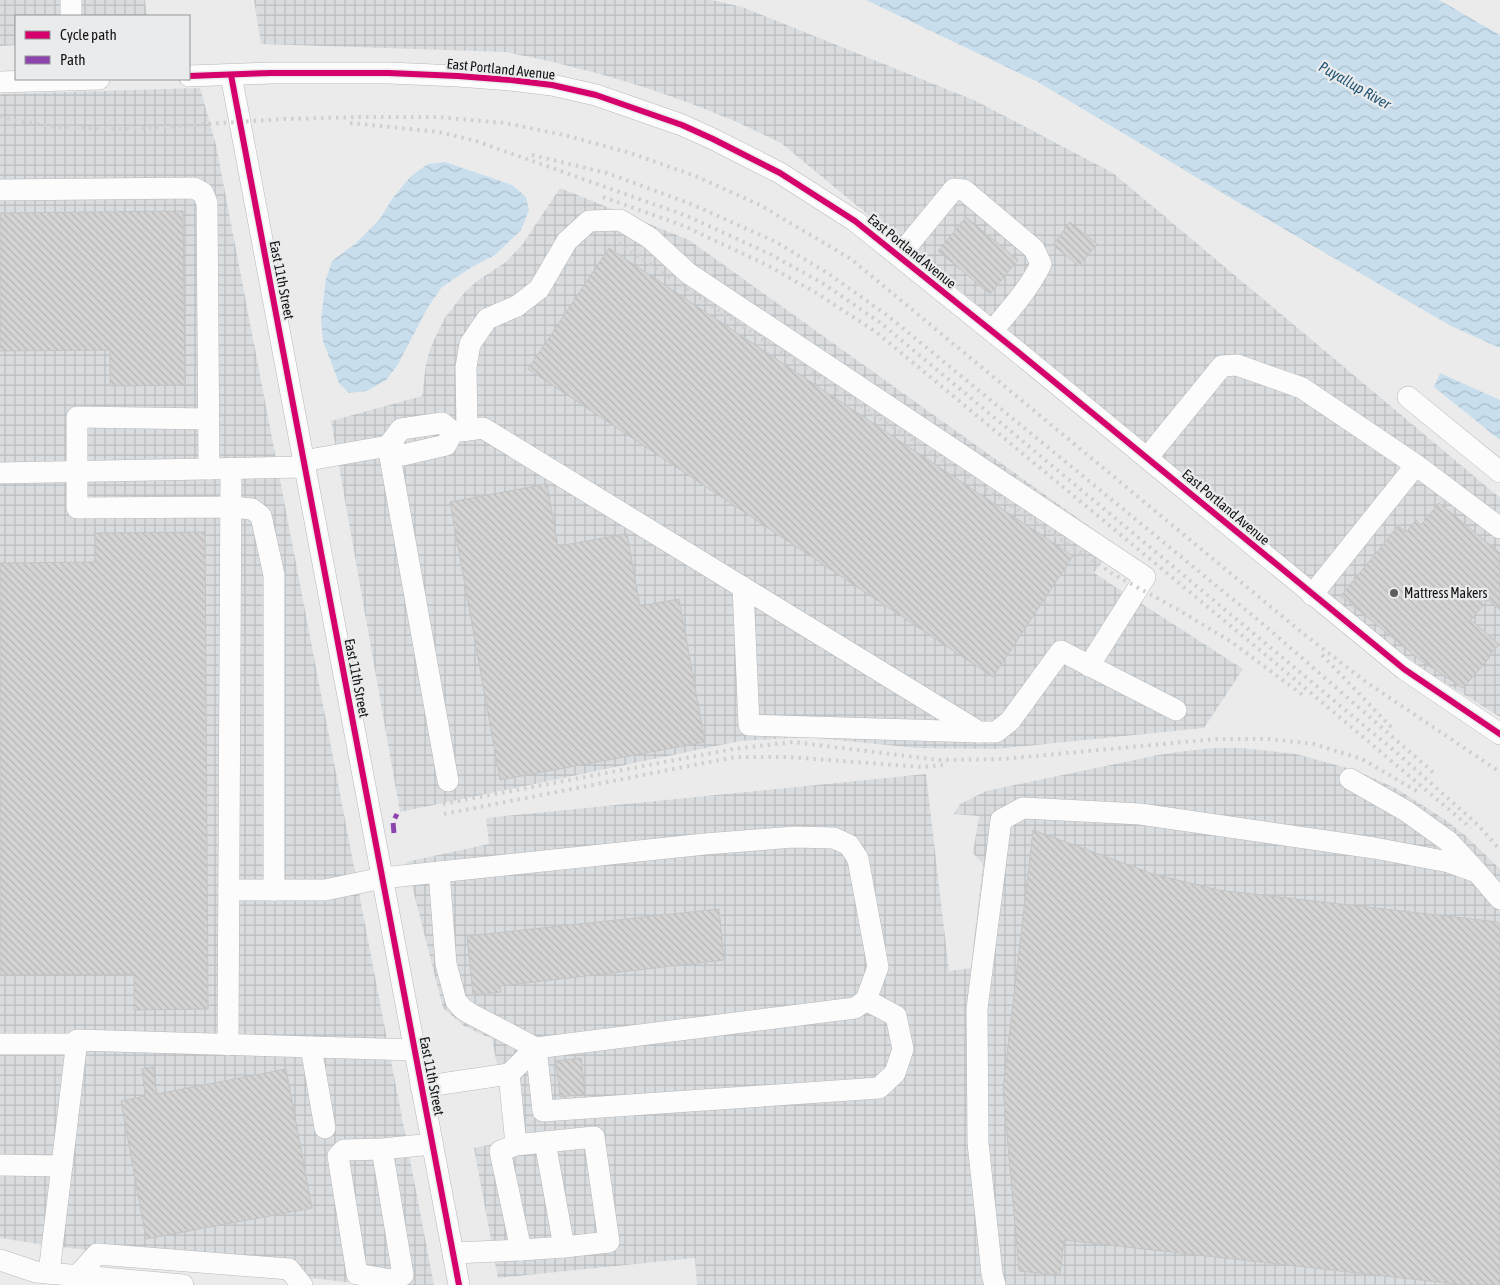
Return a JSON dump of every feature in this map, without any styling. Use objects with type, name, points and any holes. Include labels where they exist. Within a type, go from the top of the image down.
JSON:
[{"type":"street","points":[[71,0],[71,15]]},
{"type":"street","name":"East Portland Avenue","points":[[190,76],[271,73],[389,73],[458,76],[552,86],[596,95],[682,125],[713,139],[780,173],[855,221],[1404,669],[1499,731]]},
{"type":"street","name":"East 11th Street","points":[[231,75],[459,1285]]},
{"type":"street","points":[[0,82],[49,80]]},
{"type":"street","points":[[0,190],[194,188],[203,193],[207,203],[209,469]]},
{"type":"street","points":[[898,256],[954,189],[964,190],[1034,249],[1041,264],[1035,277],[992,331]]},
{"type":"street","points":[[460,431],[470,344],[488,320],[517,306],[539,289],[567,240],[589,222],[620,220],[650,238],[688,273],[1145,576],[1089,666]]},
{"type":"street","points":[[1146,458],[1222,366],[1237,365],[1302,388],[1416,465],[1500,528]]},
{"type":"street","points":[[1408,397],[1500,472]]},
{"type":"street","points":[[209,419],[77,417],[77,508],[231,507],[252,509],[261,516],[274,575],[274,890]]},
{"type":"street","points":[[0,473],[209,469],[304,464],[388,446],[403,454],[420,451],[446,445],[460,431],[483,428],[979,732]]},
{"type":"street","points":[[388,446],[448,781]]},
{"type":"street","points":[[1312,595],[1416,465]]},
{"type":"street","points":[[228,1045],[231,468]]},
{"type":"street","points":[[743,587],[749,725],[996,732],[1010,721],[1061,651],[1176,710]]},
{"type":"street","points":[[1350,779],[1406,812],[1448,841],[1500,899]]},
{"type":"street","points":[[995,1285],[992,1274],[978,1143],[977,1009],[1001,820],[1023,808],[1140,814],[1374,848],[1449,862],[1477,872]]},
{"type":"street","points":[[229,890],[325,890],[382,878],[439,872],[705,844],[794,837],[834,838],[849,845],[858,859],[878,967],[866,1000],[854,1008],[536,1048],[471,1014],[456,1001],[446,964],[439,872]]},
{"type":"street","points":[[536,1048],[543,1111],[879,1088],[895,1073],[903,1050],[896,1016],[866,1000]]},
{"type":"street","points":[[50,1273],[77,1040],[414,1050]]},
{"type":"street","points":[[0,1044],[76,1044]]},
{"type":"street","points":[[311,1047],[325,1128]]},
{"type":"street","points":[[421,1087],[509,1074],[536,1048]]},
{"type":"street","points":[[509,1074],[516,1145]]},
{"type":"street","points":[[453,1253],[521,1250],[564,1247],[609,1242],[594,1137],[516,1145],[500,1151],[521,1250]]},
{"type":"street","points":[[545,1142],[564,1247]]},
{"type":"street","points":[[382,1149],[402,1275],[391,1280],[356,1274],[338,1156],[344,1150],[382,1149],[432,1144]]},
{"type":"street","points":[[0,1165],[62,1166]]},
{"type":"street","points":[[77,1276],[97,1254],[289,1270],[302,1285]]},
{"type":"street","points":[[0,1260],[36,1272],[183,1285]]},
{"type":"shaded area","points":[[0,0],[145,0],[147,15],[15,15],[15,45],[0,46]]},
{"type":"shaded area","points":[[254,0],[712,0],[742,7],[976,101],[1113,173],[1500,498],[1500,717],[1429,673],[1381,638],[781,143],[737,122],[647,88],[553,62],[506,52],[261,44]]},
{"type":"shaded area","points":[[200,88],[216,145],[434,1285],[369,1285],[0,1238],[0,94]]},
{"type":"shaded area","points":[[560,188],[689,240],[1114,544],[1094,573],[1243,669],[1204,728],[997,749],[918,748],[806,737],[740,741],[400,812],[331,421],[422,396],[430,349],[444,319],[465,292],[477,281],[506,262],[522,245]]},
{"type":"shaded area","points":[[1214,748],[1242,748],[1296,754],[1347,768],[1371,777],[1397,789],[1444,819],[1466,836],[1500,869],[1500,1285],[697,1285],[695,1258],[498,1278],[474,1148],[512,1140],[492,1039],[464,1026],[443,1008],[406,862],[489,844],[486,818],[926,774],[949,971],[971,968],[983,864],[973,853],[979,816],[954,814],[960,804],[986,791],[1158,755]]},
{"type":"water","name":"Puyallup River","points":[[866,0],[1439,0],[1500,35],[1500,348],[1451,326],[1229,197],[1038,82]]},
{"type":"water","points":[[445,162],[512,185],[526,197],[529,210],[521,230],[495,255],[472,267],[442,287],[428,307],[397,366],[386,380],[367,391],[349,393],[339,383],[323,341],[321,319],[326,279],[332,261],[356,243],[380,219],[392,199],[410,177],[428,164]]},
{"type":"water","points":[[1440,373],[1500,400],[1500,440],[1434,387]]},
{"type":"building","points":[[183,211],[185,385],[110,386],[110,350],[0,351],[0,213]]},
{"type":"building","points":[[966,217],[1018,260],[990,294],[938,251]]},
{"type":"building","points":[[1070,222],[1097,244],[1079,266],[1053,245]]},
{"type":"building","points":[[609,248],[1073,556],[993,677],[528,369]]},
{"type":"building","points":[[547,484],[558,546],[627,534],[640,606],[679,599],[705,742],[500,780],[450,502]]},
{"type":"building","name":"Mattress Makers","points":[[1439,503],[1500,553],[1500,610],[1488,600],[1471,620],[1499,644],[1463,688],[1420,660],[1341,596],[1398,526],[1406,532],[1416,520],[1421,525]]},
{"type":"building","points":[[205,532],[208,1009],[134,1010],[134,974],[0,975],[0,563],[95,562],[95,533]]},
{"type":"building","points":[[1033,830],[1153,874],[1218,890],[1498,922],[1500,927],[1500,1285],[1465,1285],[1064,1240],[1060,1275],[1019,1271],[1003,1089]]},
{"type":"building","points":[[719,909],[724,960],[500,986],[501,992],[473,995],[467,936]]},
{"type":"building","points":[[581,1058],[585,1094],[560,1097],[556,1061]]},
{"type":"building","points":[[153,1067],[157,1094],[286,1069],[312,1208],[146,1239],[121,1101],[145,1096],[142,1069]]},
{"type":"railway","points":[[0,116],[17,121],[59,127],[126,129],[285,119],[437,117],[505,123],[564,135],[627,152],[693,175],[760,205],[851,259],[1300,631],[1366,682],[1500,772]]},
{"type":"railway","points":[[350,123],[439,132],[476,141],[687,216],[770,254],[824,284],[882,324],[1397,753],[1478,825],[1500,850]]},
{"type":"railway","points":[[532,155],[607,173],[691,204],[776,242],[829,274],[888,316],[1263,624],[1435,774]]},
{"type":"railway","points":[[603,197],[684,226],[767,265],[818,294],[876,332],[1471,828]]},
{"type":"railway","points":[[618,243],[1113,574],[1177,609],[1233,643],[1304,696]]},
{"type":"railway","points":[[1322,655],[1393,729]]},
{"type":"railway","points":[[443,804],[733,749],[793,742],[939,760],[1003,759],[1216,739],[1268,739],[1314,744],[1362,759],[1420,793]]},
{"type":"railway","points":[[444,814],[735,757],[788,757],[922,767],[943,765]]},
{"type":"marked path","points":[[394,833],[393,822],[397,814]]},
{"type":"cycle path","points":[[190,76],[271,73],[389,73],[511,80],[552,85],[596,95],[682,125],[713,139],[780,173],[855,221],[1404,669],[1500,734]]},
{"type":"cycle path","points":[[231,75],[459,1285]]},
{"type":"place","name":"Mattress Makers","points":[[1394,593]]}]
